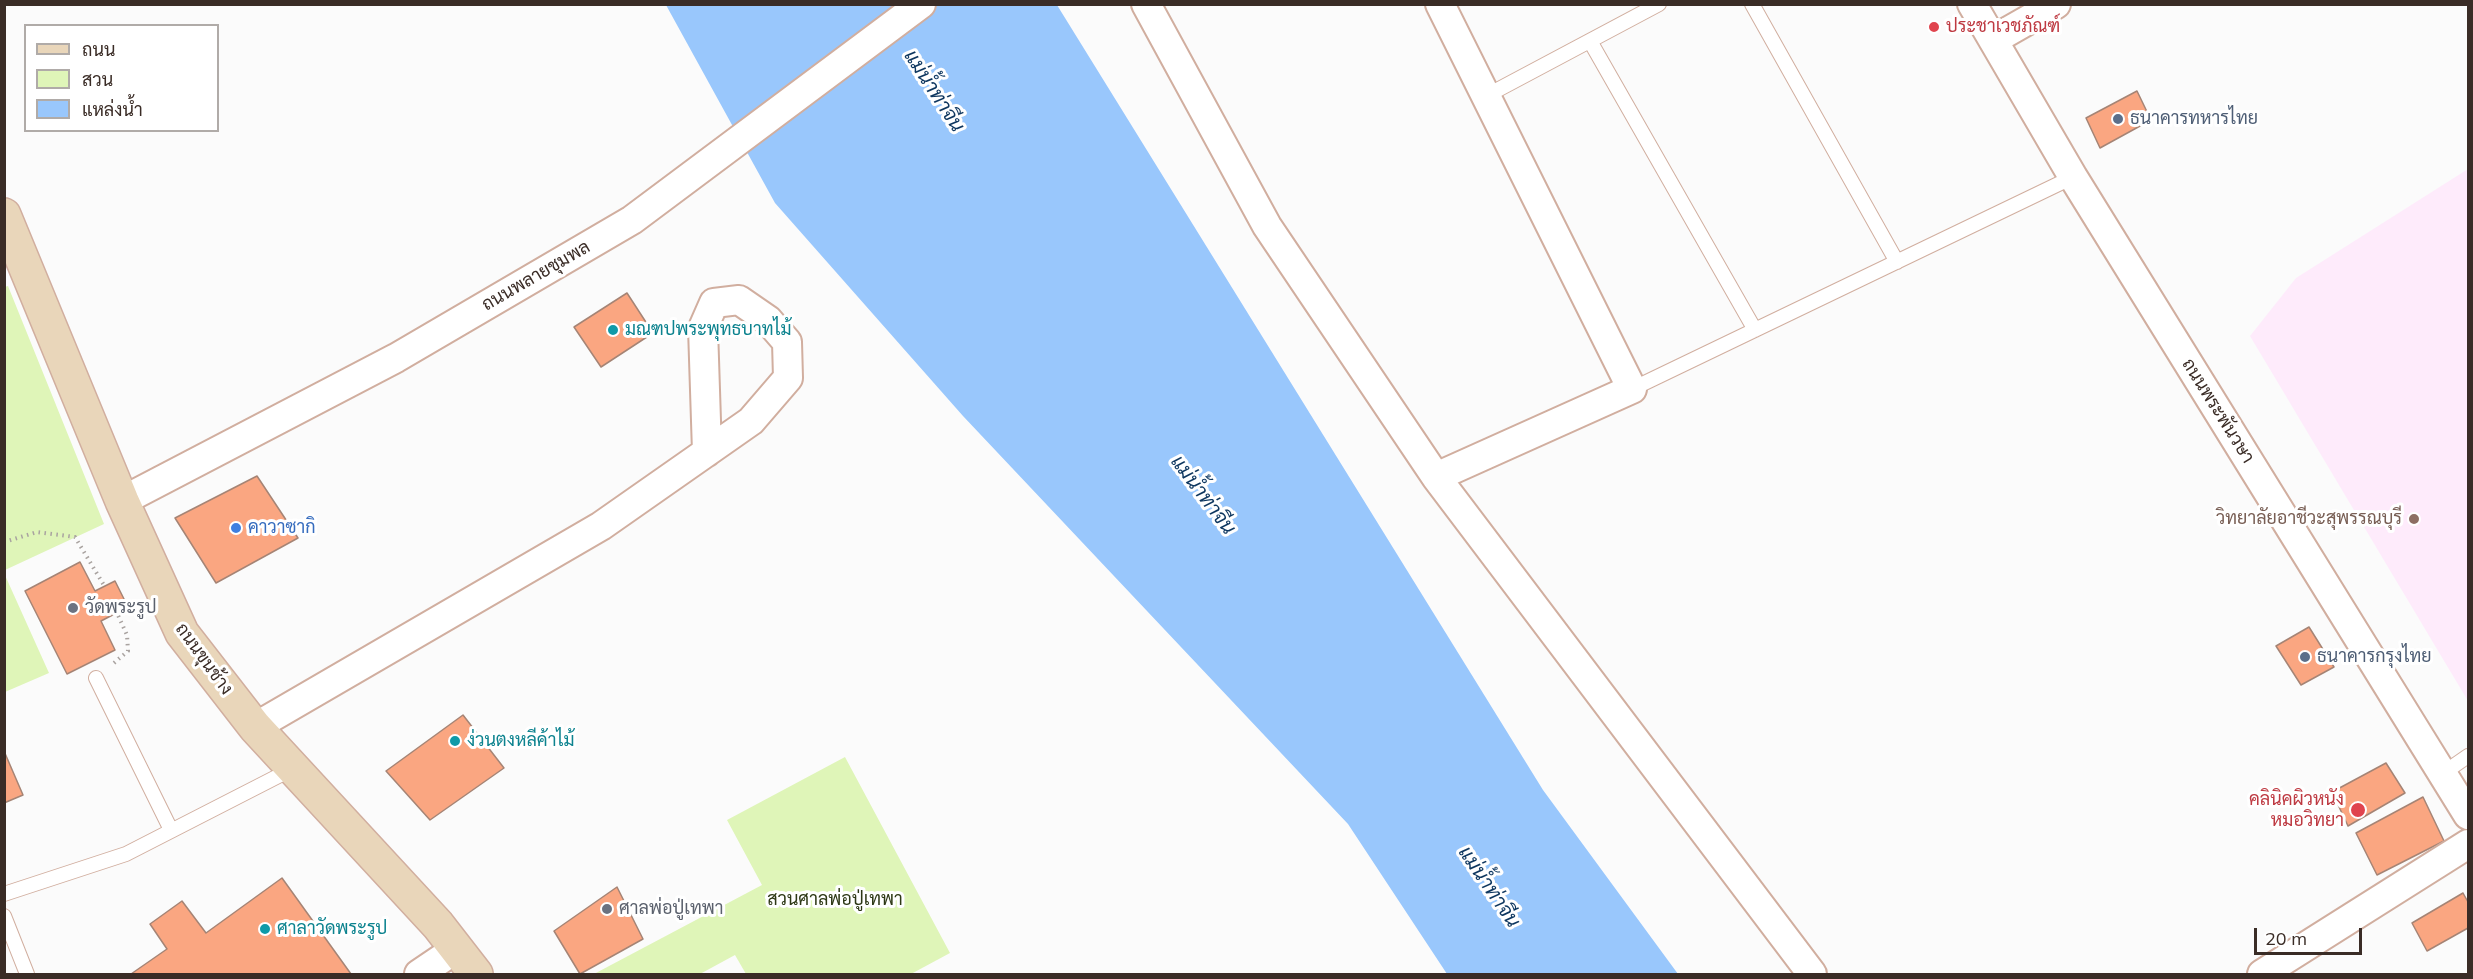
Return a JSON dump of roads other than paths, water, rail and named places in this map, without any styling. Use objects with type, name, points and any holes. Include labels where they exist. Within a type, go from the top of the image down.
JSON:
[{"type":"main road","name":"ถนนขุนช้าง","points":[[4,215],[122,501],[182,633],[255,728],[438,925],[476,975]]},
{"type":"street","name":"ถนนพลายชุมพล","points":[[122,501],[396,358],[632,220],[921,4]]},
{"type":"street","points":[[1146,4],[1267,226],[1437,477],[1812,975]]},
{"type":"street","points":[[1437,477],[1632,389],[1440,4]]},
{"type":"street","name":"ถนนพระพันวษา","points":[[1972,4],[2073,177],[2469,815]]},
{"type":"street","points":[[1993,40],[2056,4]]},
{"type":"street","points":[[255,728],[601,526],[707,452],[751,421],[788,378],[787,342],[768,321],[738,300],[714,303],[704,328],[707,452]]},
{"type":"street","points":[[2262,975],[2469,844]]},
{"type":"street","points":[[418,975],[456,949]]},
{"type":"lane","points":[[1752,4],[1897,262]]},
{"type":"lane","points":[[1486,96],[1655,5]]},
{"type":"lane","points":[[1590,41],[1755,330]]},
{"type":"lane","points":[[1632,389],[2073,177]]},
{"type":"lane","points":[[96,678],[171,830]]},
{"type":"lane","points":[[2442,774],[2469,756]]},
{"type":"lane","points":[[4,894],[126,854],[292,769]]},
{"type":"lane","points":[[4,916],[27,975]]},
{"type":"water","name":"แม่น้ำท่าจีน","points":[[666,5],[1057,5],[1543,790],[1678,974],[1447,974],[1348,824],[963,416],[775,203]]},
{"type":"place","name":"ประชาเวชภัณฑ์","points":[[1934,27]]},
{"type":"place","name":"ธนาคารทหารไทย","points":[[2118,119]]},
{"type":"place","name":"มณฑปพระพุทธบาทไม้","points":[[613,330]]},
{"type":"place","name":"วิทยาลัยอาชีวะสุพรรณบุรี","points":[[2414,519]]},
{"type":"place","name":"คาวาซากิ","points":[[236,528]]},
{"type":"place","name":"วัดพระรูป","points":[[73,608]]},
{"type":"place","name":"ธนาคารกรุงไทย","points":[[2305,657]]},
{"type":"place","name":"ง่วนตงหลีค้าไม้","points":[[455,741]]},
{"type":"place","name":"คลินิคผิวหนัง หมอวิทยา","points":[[2358,810]]},
{"type":"place","name":"ศาลพ่อปู่เทพา","points":[[607,909]]},
{"type":"place","name":"ศาลาวัดพระรูป","points":[[265,929]]},
{"type":"park label","name":"สวนศาลพ่อปู่เทพา","points":[[835,900]]}]
